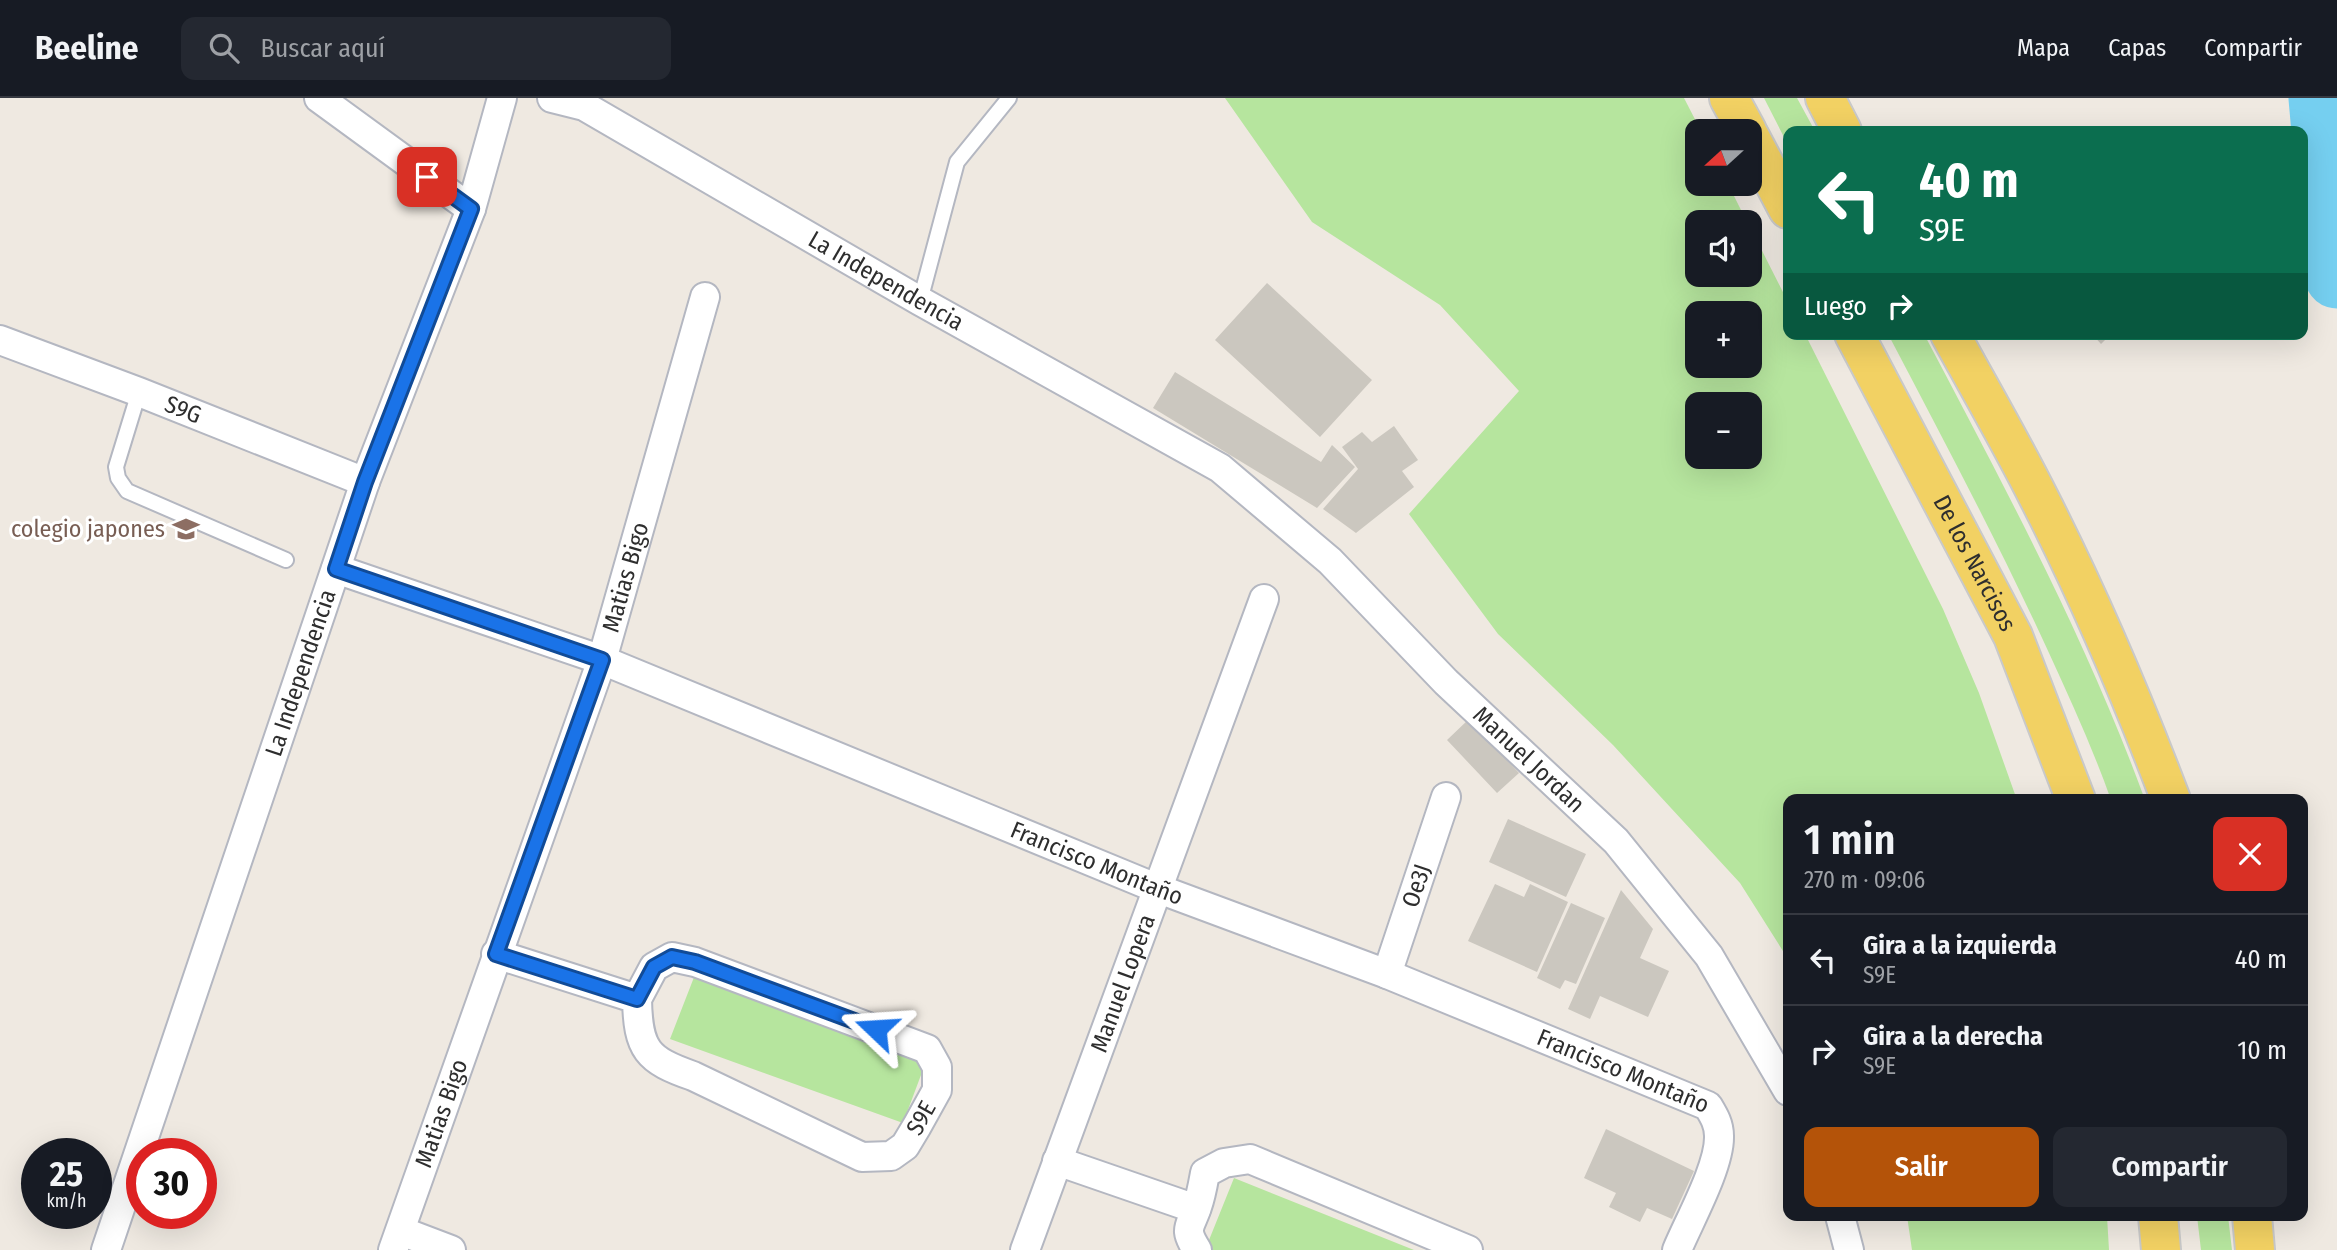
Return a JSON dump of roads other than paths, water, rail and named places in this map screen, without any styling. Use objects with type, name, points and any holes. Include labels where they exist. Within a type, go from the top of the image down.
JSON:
[{"type":"main road","points":[[1729,98],[1740,119]]},
{"type":"main road","points":[[1825,98],[1839,126]]},
{"type":"main road","points":[[1762,160],[1783,200]]},
{"type":"main road","name":"De los Narcisos","points":[[1857,340],[2013,636],[2074,794]]},
{"type":"main road","points":[[1953,340],[2039,497],[2098,621],[2169,794]]},
{"type":"main road","points":[[2158,1221],[2161,1250]]},
{"type":"main road","points":[[2252,1221],[2255,1250]]},
{"type":"street","points":[[319,98],[471,209]]},
{"type":"street","name":"La Independencia","points":[[106,1250],[365,482],[471,209],[502,98]]},
{"type":"street","name":"La Independencia","points":[[552,98],[584,107],[920,301],[1220,468]]},
{"type":"street","name":"Matias Bigo","points":[[397,1240],[602,660],[705,297]]},
{"type":"street","name":"S9G","points":[[0,341],[139,392],[365,482]]},
{"type":"street","name":"Manuel Jordan","points":[[1220,468],[1330,561],[1446,682],[1616,841],[1709,956],[1783,1082]]},
{"type":"street","name":"Francisco Montaño","points":[[336,569],[602,660],[1157,888],[1387,974],[1708,1106],[1718,1122],[1716,1160],[1677,1250]]},
{"type":"street","name":"Manuel Lopera","points":[[1026,1250],[1265,599]]},
{"type":"street","name":"Oe3J","points":[[1387,974],[1446,797]]},
{"type":"street","points":[[496,954],[637,999]]},
{"type":"street","name":"S9E","points":[[672,957],[695,962],[927,1049],[937,1067],[937,1090],[905,1146],[891,1156],[862,1157],[694,1076],[664,1066],[652,1056],[639,1033],[637,999],[654,967],[672,957]]},
{"type":"street","points":[[1197,1250],[1190,1239],[1189,1222],[1196,1209],[1205,1173],[1224,1163],[1250,1159],[1468,1250]]},
{"type":"street","points":[[1057,1161],[1196,1209]]},
{"type":"street","points":[[1841,1221],[1849,1250]]},
{"type":"street","points":[[397,1240],[451,1250]]},
{"type":"lane","points":[[920,301],[957,162],[1009,98]]},
{"type":"lane","points":[[139,392],[116,467],[118,478],[127,491],[286,560]]},
{"type":"waterway","points":[[2321,98],[2337,276]]},
{"type":"place","name":"colegio japones","points":[[186,529]]}]
